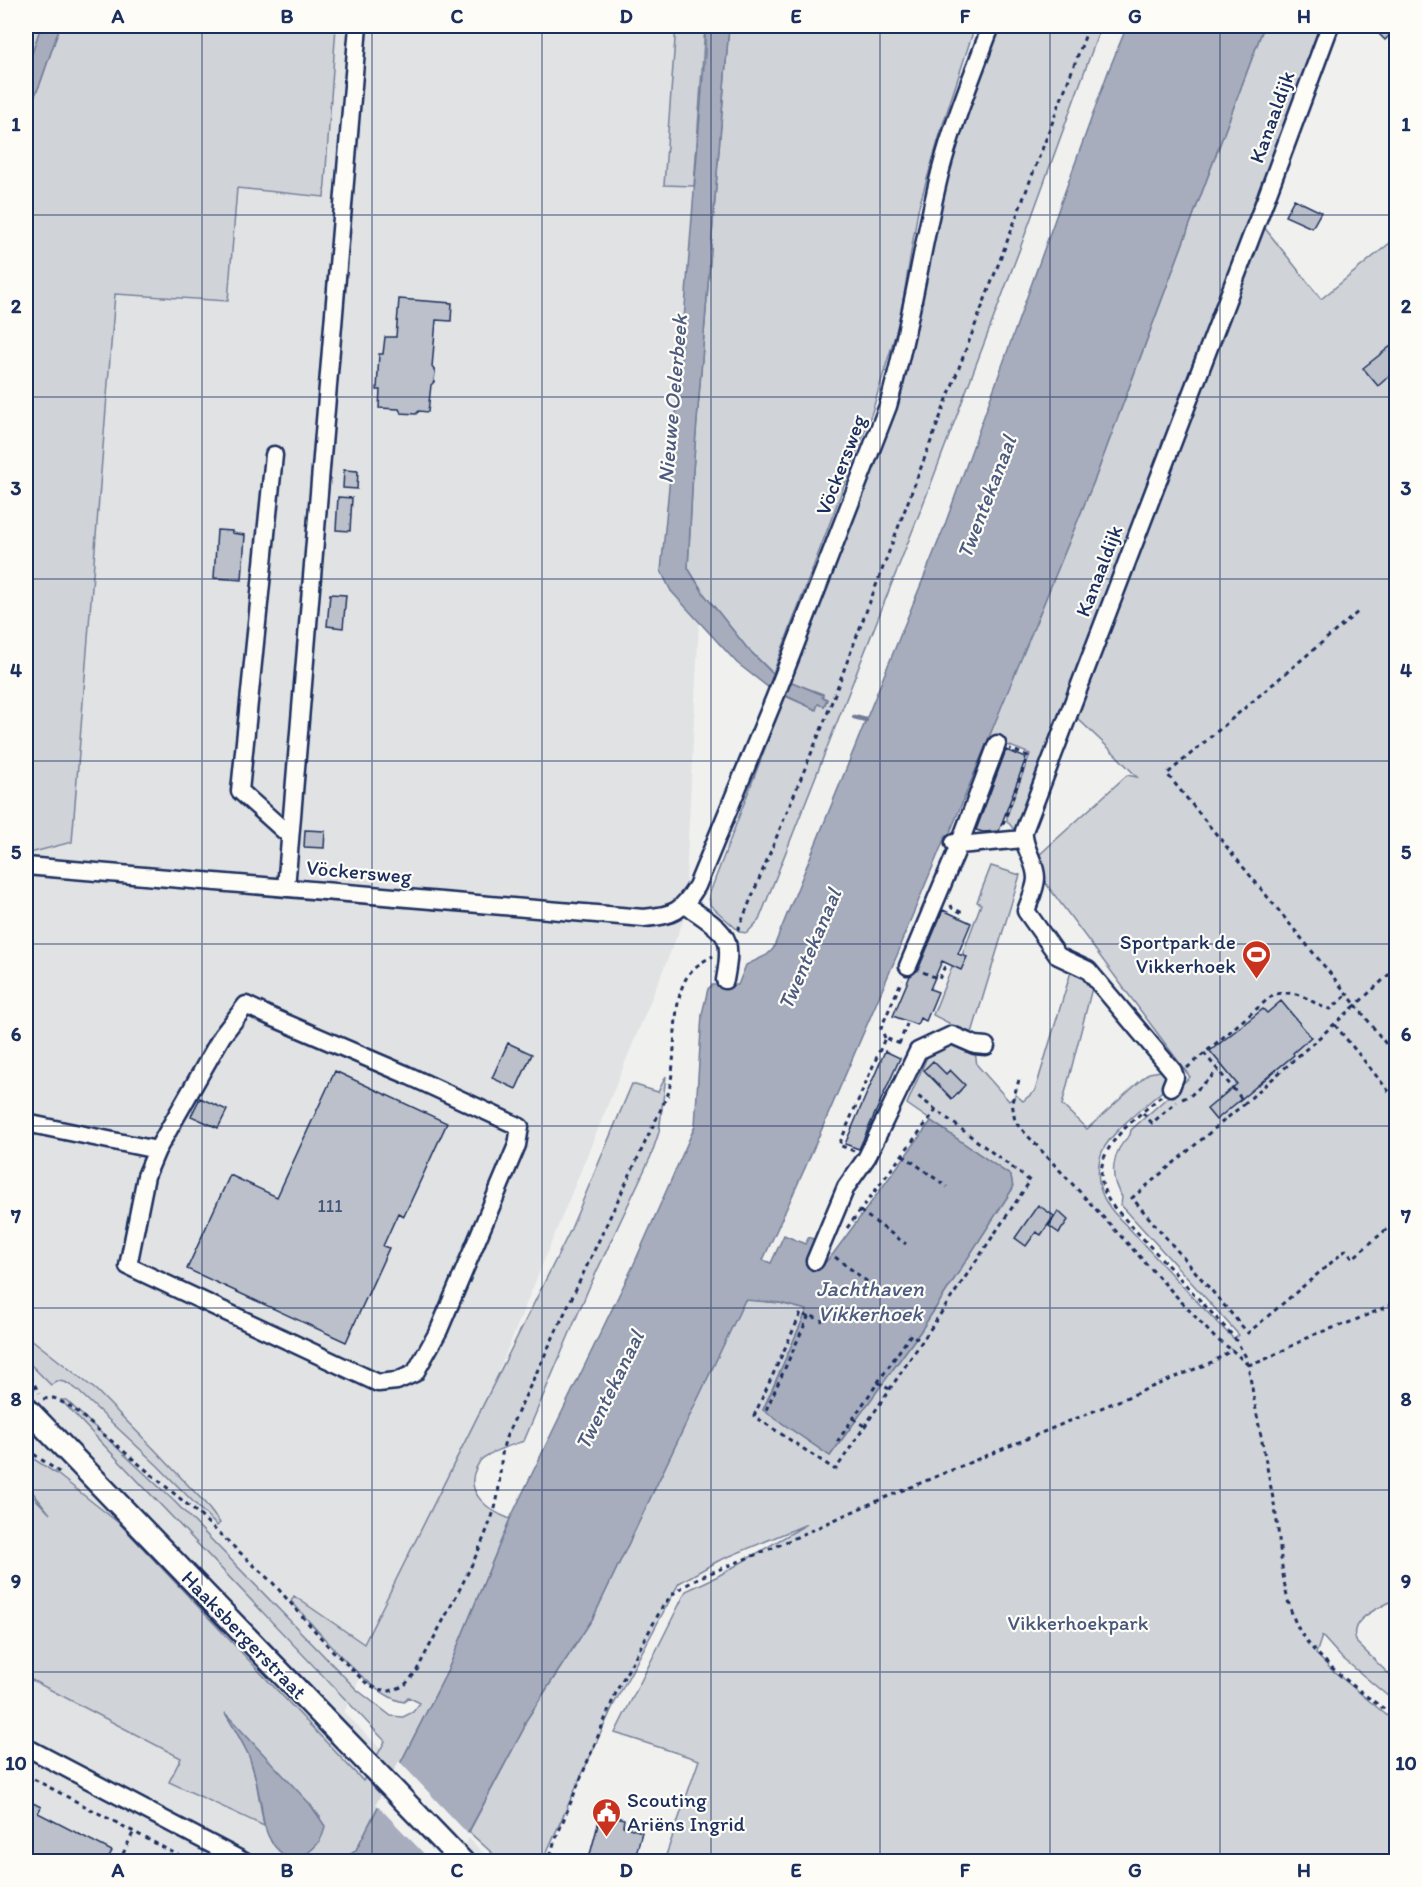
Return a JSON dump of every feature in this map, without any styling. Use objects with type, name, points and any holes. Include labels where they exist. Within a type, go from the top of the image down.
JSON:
[{"type":"main road","name":"Haaksbergerstraat","points":[[34,1403],[377,1772],[472,1859]]},
{"type":"street","points":[[286,888],[358,26]]},
{"type":"street","name":"Vöckersweg","points":[[26,867],[644,918],[663,916],[685,905],[697,886],[775,697],[888,406],[899,370],[949,140],[991,26]]},
{"type":"street","name":"Kanaaldijk","points":[[1023,839],[1028,820],[1330,26]]},
{"type":"street","points":[[274,455],[240,791],[290,836]]},
{"type":"street","points":[[905,972],[997,744]]},
{"type":"street","points":[[956,844],[1023,839],[1032,859],[1036,879],[1026,911],[1058,956],[1088,970],[1172,1079]]},
{"type":"street","points":[[685,905],[719,930],[727,944],[725,980]]},
{"type":"street","points":[[246,1005],[520,1127],[517,1145],[439,1330],[415,1373],[397,1381],[378,1383],[128,1266],[146,1176],[157,1150],[222,1036],[246,1005]]},
{"type":"street","points":[[812,1254],[835,1230],[846,1187],[867,1157],[918,1051],[952,1035],[975,1045],[986,1046]]},
{"type":"street","points":[[26,1123],[157,1150]]},
{"type":"street","points":[[26,1747],[245,1862]]},
{"type":"path","points":[[26,1369],[34,1403],[54,1398],[71,1407],[195,1511],[273,1583],[329,1647],[359,1677],[384,1691],[404,1686],[416,1672],[478,1548],[495,1506],[502,1452],[507,1435],[668,1094],[673,1072],[678,1005],[687,977],[695,968],[716,955],[741,924],[823,725],[1089,26]]},
{"type":"path","points":[[1359,611],[1167,774],[1348,994],[1396,1057]]},
{"type":"path","points":[[997,744],[1028,756],[997,841]]},
{"type":"path","points":[[918,1051],[885,1038],[881,1028],[905,972],[939,979],[945,966]]},
{"type":"path","points":[[1396,968],[1335,1025],[1132,1198],[1248,1333],[1346,1250],[1353,1257],[1396,1221]]},
{"type":"path","points":[[1348,994],[1331,1009],[1300,995],[1274,994],[1172,1079],[1120,1132],[1108,1147],[1102,1165],[1102,1181],[1111,1204],[1234,1337],[1246,1357],[1275,1508],[1291,1611],[1302,1634],[1334,1668],[1396,1718]]},
{"type":"path","points":[[898,1044],[907,1024]]},
{"type":"path","points":[[1335,1025],[1396,1100]]},
{"type":"path","points":[[867,1157],[839,1145],[885,1038]]},
{"type":"path","points":[[1204,1053],[1245,1103]]},
{"type":"path","points":[[1222,1076],[1227,1072]]},
{"type":"path","points":[[1018,1080],[1012,1102],[1015,1122],[1215,1338],[1248,1365]]},
{"type":"path","points":[[823,1321],[801,1313],[754,1416],[836,1469],[1030,1181],[902,1083]]},
{"type":"path","points":[[835,1230],[860,1211],[936,1110]]},
{"type":"path","points":[[903,1155],[947,1187]]},
{"type":"path","points":[[860,1211],[906,1244]]},
{"type":"path","points":[[812,1254],[828,1252],[869,1283]]},
{"type":"path","points":[[1248,1365],[1315,1334],[1396,1303]]},
{"type":"path","points":[[766,1410],[808,1317]]},
{"type":"path","points":[[837,1442],[911,1334],[922,1342]]},
{"type":"path","points":[[558,1862],[551,1853],[554,1843],[617,1690],[664,1604],[675,1592],[698,1578],[1212,1362],[1232,1350]]},
{"type":"path","points":[[781,1355],[789,1359]]},
{"type":"path","points":[[878,1382],[889,1389]]},
{"type":"path","points":[[853,1418],[864,1426]]},
{"type":"path","points":[[26,1775],[191,1862]]},
{"type":"path","points":[[119,1862],[134,1831]]},
{"type":"path","points":[[472,1859],[486,1862]]},
{"type":"shaded area","points":[[26,26],[729,26],[684,919],[458,1470],[344,1712],[491,1861],[26,1862]]},
{"type":"green space","points":[[26,26],[41,26],[26,72]]},
{"type":"green space","points":[[60,26],[336,26],[324,197],[237,188],[228,301],[115,294],[72,842],[26,854],[26,115],[40,84]]},
{"type":"green space","points":[[676,26],[705,26],[694,186],[664,185]]},
{"type":"green space","points":[[729,26],[975,26],[918,210],[900,319],[872,412],[773,673],[747,648],[704,594],[688,568],[693,470]]},
{"type":"green space","points":[[998,26],[1101,26],[929,489],[759,920],[747,933],[740,932],[710,905],[709,895],[785,696],[815,709],[818,704],[824,706],[827,700],[822,697],[823,694],[790,682],[902,389],[953,149]]},
{"type":"green space","points":[[1264,26],[1325,26],[1016,832],[1007,821],[1007,816],[1030,754],[988,737],[1096,476]]},
{"type":"green space","name":"Vikkerhoekpark","points":[[1264,227],[1321,299],[1396,238],[1396,1599],[1366,1615],[1356,1627],[1355,1635],[1357,1643],[1396,1681],[1396,1703],[1340,1656],[1322,1636],[1316,1654],[1396,1723],[1396,1861],[664,1861],[699,1760],[615,1733],[686,1591],[718,1576],[807,1524],[718,1561],[679,1583],[613,1706],[545,1856],[548,1861],[501,1861],[469,1832],[524,1728],[525,1722],[593,1618],[745,1299],[780,1303],[807,1310],[763,1410],[830,1456],[920,1332],[1013,1188],[1011,1176],[907,1104],[936,1036],[945,1034],[949,1023],[933,1015],[955,959],[960,961],[981,904],[977,902],[991,866],[1020,875],[972,1033],[977,1065],[1009,1101],[1016,1095],[1023,1101],[1035,1091],[1073,965],[1093,984],[1062,1105],[1087,1129],[1149,1073],[1167,1070],[1167,1087],[1113,1135],[1102,1152],[1098,1174],[1101,1191],[1114,1213],[1197,1301],[1233,1338],[1239,1335],[1121,1205],[1122,1197],[1114,1173],[1114,1164],[1119,1149],[1130,1135],[1131,1130],[1190,1077],[1044,881],[1038,856],[1127,775],[1137,777],[1076,717]],"holes":[[[933,1062],[946,1074],[950,1070],[961,1090],[952,1099],[924,1070]]]},
{"type":"green space","points":[[666,1076],[659,1132],[651,1156],[588,1290],[524,1441],[490,1454],[481,1460],[476,1468],[473,1485],[476,1493],[487,1506],[510,1519],[447,1672],[356,1850],[342,1861],[299,1861],[292,1858],[307,1853],[320,1841],[320,1816],[228,1717],[249,1755],[264,1826],[169,1782],[181,1758],[30,1679],[26,1688],[26,1489],[50,1514],[26,1484],[26,1454],[57,1474],[120,1524],[363,1781],[385,1741],[61,1400],[66,1400],[173,1500],[356,1689],[391,1716],[403,1717],[413,1712],[420,1703],[408,1697],[404,1702],[376,1688],[344,1659],[291,1601],[294,1596],[364,1644],[570,1231],[632,1084],[658,1092]]},
{"type":"green space","points":[[26,1335],[96,1390],[204,1502],[220,1523],[217,1526],[158,1466],[75,1388],[65,1382],[57,1381],[51,1385],[26,1360]]},
{"type":"water","points":[[41,26],[60,26],[40,84],[26,115],[26,72]]},
{"type":"water","points":[[705,26],[729,26],[693,470],[688,568],[704,594],[747,648],[773,674],[823,695],[822,697],[827,699],[824,706],[818,704],[816,710],[768,687],[737,663],[671,591],[661,571],[680,371],[705,51]]},
{"type":"water","points":[[1127,26],[1264,26],[1096,476],[949,835],[946,835],[901,946],[763,1260],[771,1263],[784,1235],[805,1244],[809,1237],[817,1241],[808,1261],[823,1265],[931,1121],[1011,1176],[1013,1188],[920,1332],[830,1456],[763,1410],[807,1310],[780,1303],[745,1300],[593,1618],[525,1722],[524,1728],[453,1861],[342,1862],[356,1850],[447,1672],[510,1519],[633,1266],[695,1126],[702,1014],[708,989],[712,985],[738,985],[746,965],[767,955],[773,949],[943,530],[1108,72]]},
{"type":"water","points":[[225,1713],[310,1804],[325,1826],[318,1843],[304,1855],[291,1857],[285,1855],[279,1851],[267,1833],[250,1759]]},
{"type":"pier","points":[[399,1761],[470,1836],[456,1862],[431,1861],[376,1804]]},
{"type":"building","points":[[1371,26],[1396,26],[1396,29],[1385,40]]},
{"type":"building","points":[[1294,199],[1321,212],[1312,228],[1285,216]]},
{"type":"building","points":[[399,299],[452,303],[451,321],[436,320],[432,367],[435,371],[428,412],[401,413],[399,409],[379,408],[380,390],[377,390],[379,354],[383,354],[385,337],[396,337]]},
{"type":"building","points":[[1396,342],[1396,370],[1378,386],[1363,368]]},
{"type":"building","points":[[344,470],[358,471],[357,489],[343,488]]},
{"type":"building","points":[[338,497],[352,498],[350,531],[336,530]]},
{"type":"building","points":[[217,530],[245,535],[242,580],[214,578]]},
{"type":"building","points":[[330,594],[346,595],[343,628],[327,626]]},
{"type":"building","points":[[1006,750],[1026,758],[999,831],[976,830]]},
{"type":"building","points":[[305,830],[325,831],[324,848],[304,847]]},
{"type":"building","points":[[943,910],[971,923],[958,954],[967,957],[961,970],[942,961],[930,989],[938,992],[926,1021],[920,1018],[917,1025],[893,1016],[910,976],[918,970]]},
{"type":"building","points":[[1281,1001],[1311,1037],[1293,1053],[1294,1055],[1216,1120],[1207,1109],[1237,1084],[1210,1051],[1263,1009],[1267,1013]]},
{"type":"building","points":[[508,1043],[532,1054],[516,1089],[492,1078]]},
{"type":"building","points":[[885,1051],[900,1058],[859,1149],[845,1144]]},
{"type":"building","points":[[933,1061],[946,1074],[950,1070],[965,1085],[952,1099],[924,1070]]},
{"type":"building","points":[[335,1071],[447,1123],[404,1216],[398,1213],[383,1246],[389,1248],[346,1342],[187,1269],[230,1175],[277,1197]]},
{"type":"building","points":[[200,1098],[227,1110],[218,1128],[191,1116]]},
{"type":"building","points":[[1038,1205],[1054,1216],[1041,1235],[1036,1232],[1026,1246],[1015,1238]]},
{"type":"building","points":[[1058,1211],[1068,1220],[1059,1233],[1049,1226]]},
{"type":"building","points":[[29,1801],[41,1807],[38,1813],[112,1851],[106,1862],[26,1862],[26,1806]]},
{"type":"building","points":[[601,1813],[624,1819],[623,1826],[642,1832],[634,1862],[588,1862]]},
{"type":"waterway","name":"Nieuwe Oelerbeek","points":[[854,717],[866,720]]},
{"type":"place","name":"Sportpark de Vikkerhoek","points":[[1257,980]]},
{"type":"place","name":"Scouting Ariëns Ingrid","points":[[606,1838]]},
{"type":"water label","name":"Twentekanaal","points":[[986,497]]},
{"type":"water label","name":"Twentekanaal","points":[[809,949]]},
{"type":"water label","name":"Jachthaven Vikkerhoek","points":[[870,1300]]},
{"type":"water label","name":"Twentekanaal","points":[[609,1390]]}]
